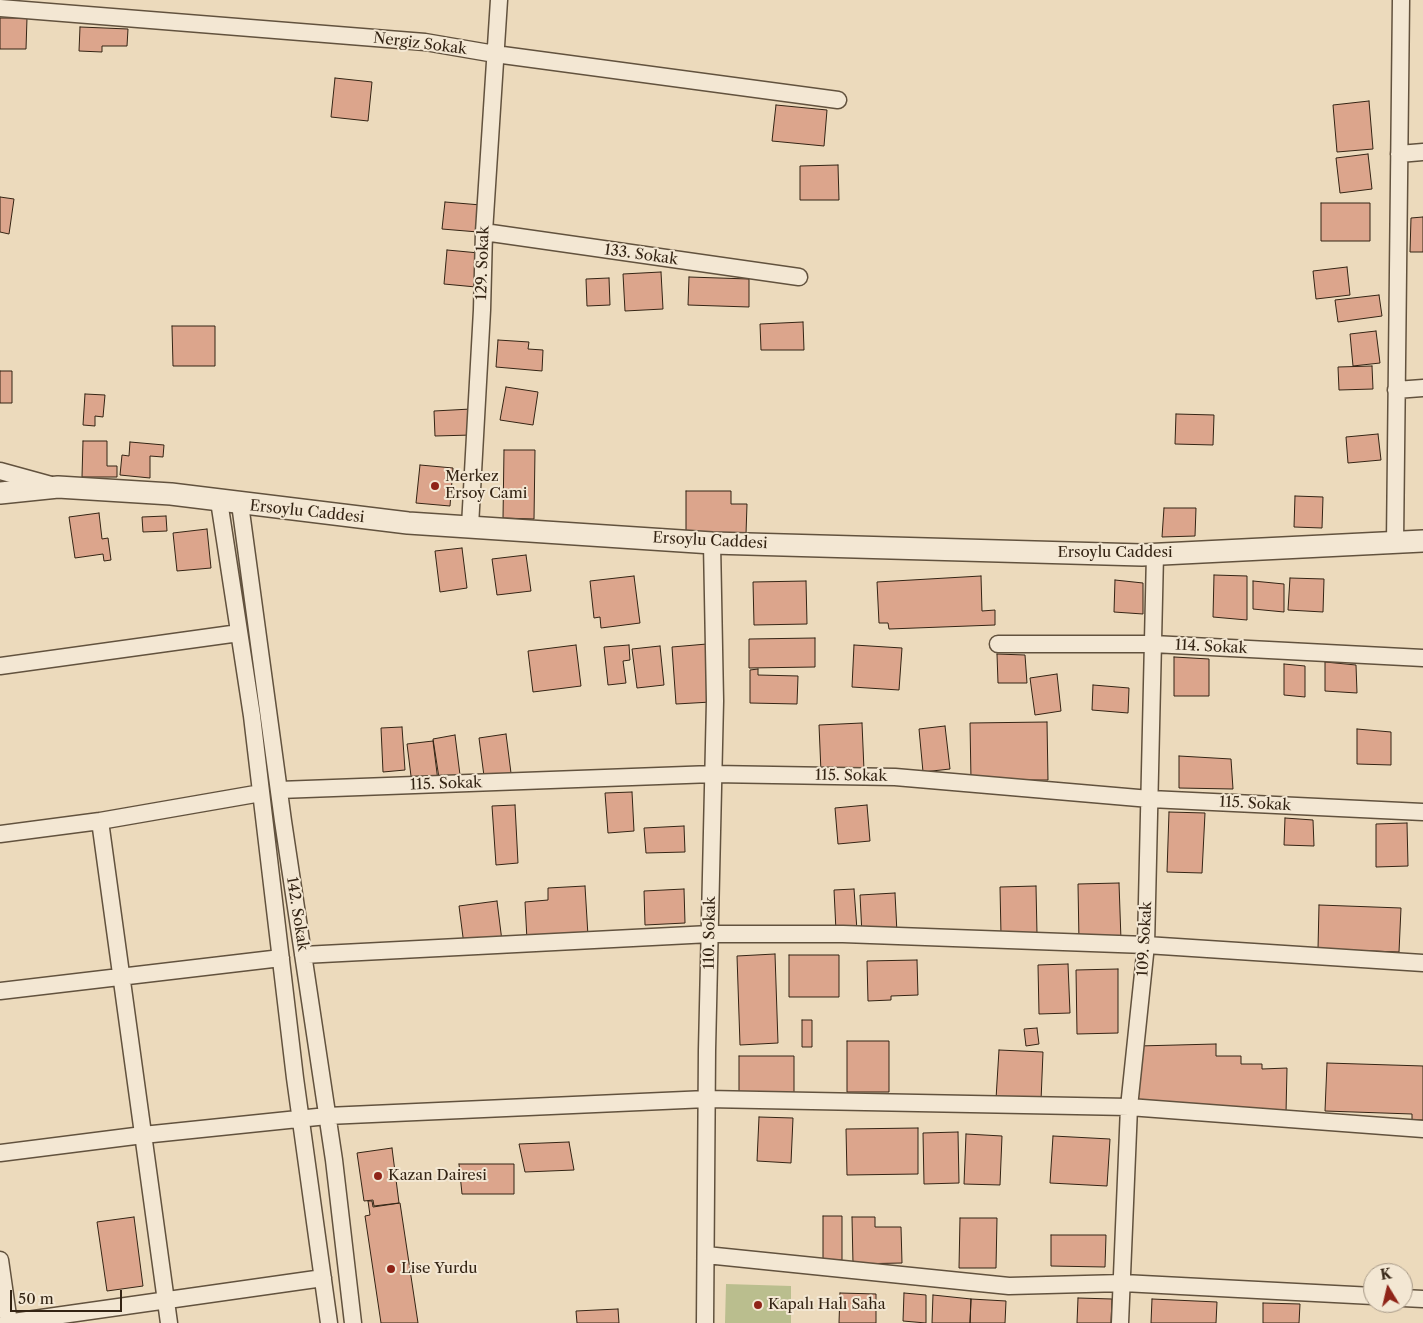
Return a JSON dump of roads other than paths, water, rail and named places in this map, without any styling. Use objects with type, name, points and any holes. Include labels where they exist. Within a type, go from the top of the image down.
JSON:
[{"type":"street","name":"129. Sokak","points":[[470,526],[482,310],[484,232],[498,0]]},
{"type":"street","points":[[1395,543],[1401,0]]},
{"type":"street","name":"Nergiz Sokak","points":[[0,8],[425,42],[495,54],[838,100]]},
{"type":"street","points":[[1399,154],[1423,152]]},
{"type":"street","name":"133. Sokak","points":[[484,232],[799,277]]},
{"type":"street","points":[[1396,390],[1423,388]]},
{"type":"street","points":[[0,470],[58,487]]},
{"type":"street","name":"Ersoylu Caddesi","points":[[0,493],[58,487],[171,494],[229,503],[408,523],[712,543],[1155,554],[1423,541]]},
{"type":"street","points":[[229,503],[239,634],[329,1323]]},
{"type":"street","name":"142. Sokak","points":[[229,503],[278,790],[303,955],[327,1116],[353,1323]]},
{"type":"street","name":"110. Sokak","points":[[704,1323],[715,701],[712,543]]},
{"type":"street","name":"109. Sokak","points":[[1120,1323],[1129,1107],[1146,945],[1155,554]]},
{"type":"street","points":[[0,666],[239,634]]},
{"type":"street","name":"114. Sokak","points":[[998,644],[1153,644],[1423,658]]},
{"type":"street","name":"115. Sokak","points":[[278,790],[713,774],[895,777],[1150,798],[1423,812]]},
{"type":"street","points":[[0,834],[100,821],[261,794]]},
{"type":"street","points":[[100,821],[169,1323]]},
{"type":"street","points":[[303,955],[710,934],[853,935],[1146,945],[1423,962]]},
{"type":"street","points":[[0,991],[281,958]]},
{"type":"street","points":[[0,1153],[143,1135],[327,1116],[707,1099],[1129,1107],[1423,1129]]},
{"type":"street","points":[[706,1255],[1009,1286],[1123,1283],[1363,1295]]},
{"type":"street","points":[[0,1260],[8,1323],[323,1278]]},
{"type":"place","name":"Merkez Ersoy Cami","points":[[435,486]]},
{"type":"place","name":"Kazan Dairesi","points":[[378,1176]]},
{"type":"place","name":"Lise Yurdu","points":[[391,1269]]},
{"type":"place","name":"Kapalı Halı Saha","points":[[758,1305]]}]
